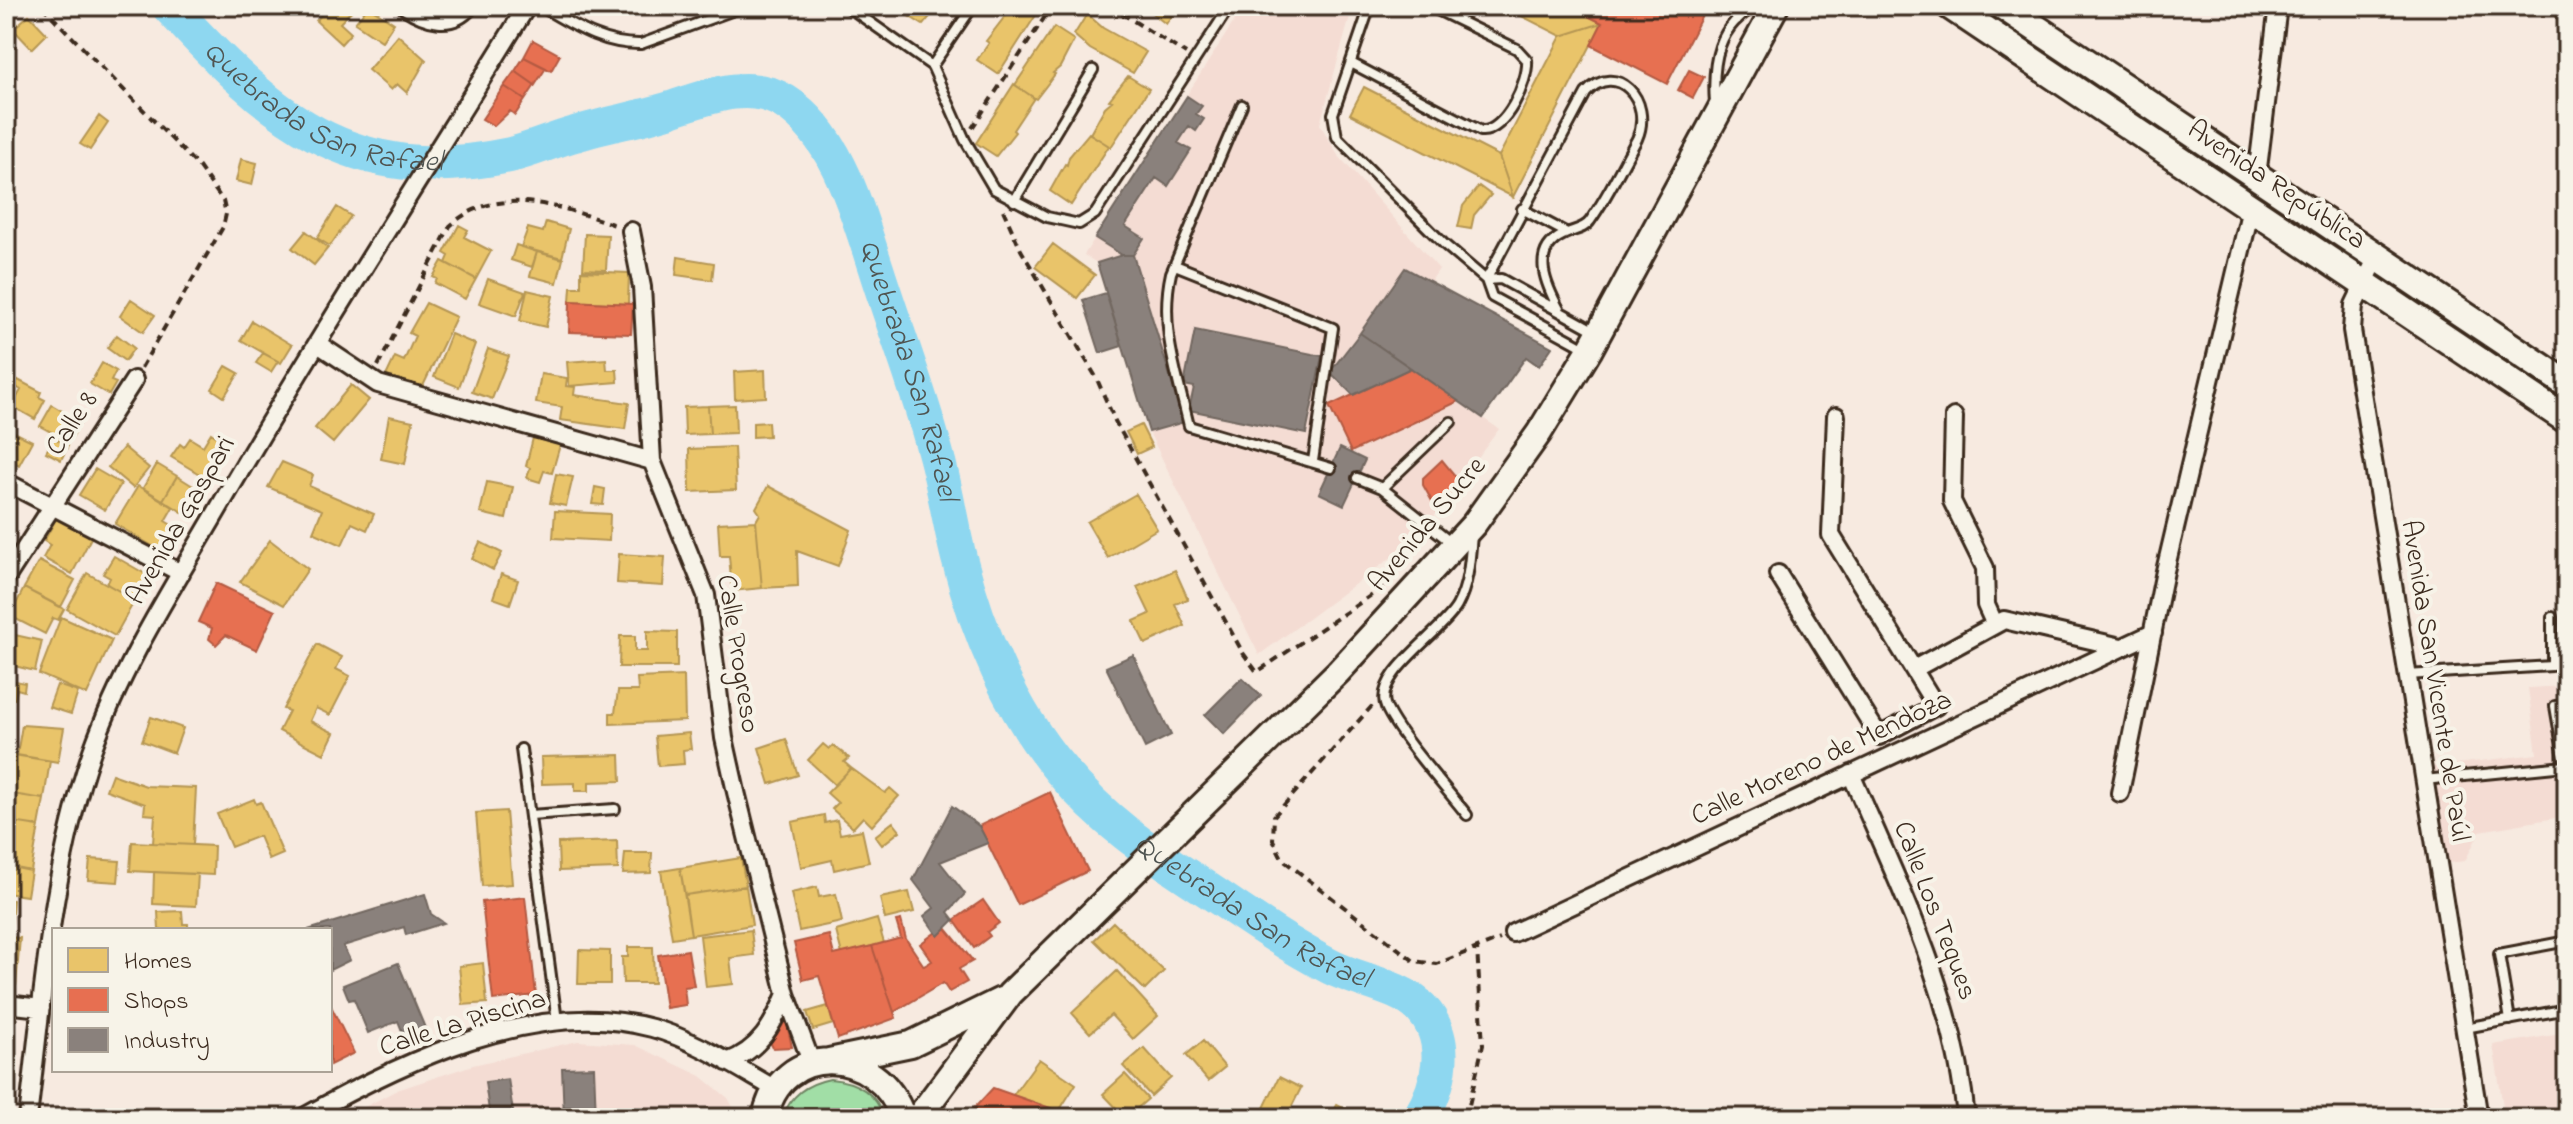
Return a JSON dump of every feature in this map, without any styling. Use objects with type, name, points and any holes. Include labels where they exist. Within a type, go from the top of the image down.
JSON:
[{"type":"main road","name":"Avenida República","points":[[1950,6],[2567,420]]},
{"type":"main road","name":"Avenida República","points":[[2003,6],[2567,384]]},
{"type":"street","points":[[406,6],[418,14],[443,20],[458,16],[469,6]]},
{"type":"street","name":"Avenida Gaspari","points":[[53,928],[77,797],[113,697],[181,573],[318,344],[527,6]]},
{"type":"street","name":"Avenida Sucre","points":[[918,1118],[1010,994],[1338,672],[1474,524],[1532,443],[1594,342],[1776,6]]},
{"type":"street","points":[[2257,176],[2278,6]]},
{"type":"street","points":[[2120,793],[2153,633],[2251,208]]},
{"type":"street","name":"Calle Progreso","points":[[631,231],[642,287],[652,461],[706,595],[724,738],[786,994],[821,1063]]},
{"type":"street","name":"Avenida San Vicente de Paúl","points":[[2377,257],[2354,305],[2352,330],[2479,1118]]},
{"type":"street","points":[[318,344],[371,380],[652,461]]},
{"type":"street","name":"Calle 8","points":[[6,578],[134,380]]},
{"type":"street","points":[[1778,574],[1879,736],[1936,706],[1831,535],[1836,416]]},
{"type":"street","points":[[1954,417],[1952,501],[1985,568],[1986,605],[1995,625]]},
{"type":"street","points":[[6,482],[181,573]]},
{"type":"street","points":[[1914,669],[2004,620],[2121,647]]},
{"type":"street","name":"Calle Moreno de Mendoza","points":[[1513,933],[2153,633]]},
{"type":"street","name":"Calle Los Teques","points":[[1851,774],[1939,984],[1959,1058],[1966,1118]]},
{"type":"street","name":"Avenida Gaspari","points":[[28,1118],[52,932]]},
{"type":"street","points":[[727,1062],[742,1056],[768,1032],[786,994]]},
{"type":"street","name":"Avenida Sucre","points":[[821,1063],[911,1044],[1010,994]]},
{"type":"street","points":[[6,1004],[41,1008]]},
{"type":"street","name":"Calle La Piscina","points":[[302,1118],[415,1061],[557,1021],[591,1018],[653,1028],[727,1062],[777,1090]]},
{"type":"street","points":[[765,1118],[777,1090],[797,1071],[821,1063],[862,1067],[877,1076],[889,1088],[903,1118]]},
{"type":"lane","points":[[540,6],[604,41],[624,44],[641,44],[745,6]]},
{"type":"lane","points":[[847,6],[932,66],[965,140],[994,189],[1014,201],[1079,224],[1090,219],[1230,6]]},
{"type":"lane","points":[[932,66],[973,6]]},
{"type":"lane","points":[[1370,6],[1333,114],[1337,137],[1445,245],[1486,280],[1492,297],[1594,342]]},
{"type":"lane","points":[[1351,63],[1481,131],[1495,129],[1504,119],[1525,76],[1527,60],[1517,49],[1429,6]]},
{"type":"lane","points":[[1716,116],[1712,70],[1715,57],[1736,20],[1758,6]]},
{"type":"lane","points":[[1014,201],[1093,70]]},
{"type":"lane","points":[[1486,280],[1586,93],[1604,82],[1623,85],[1640,99],[1643,114],[1640,132],[1588,225],[1567,233],[1549,246],[1542,266],[1560,311]]},
{"type":"lane","points":[[1242,105],[1175,265],[1165,318],[1189,426],[1331,468]]},
{"type":"lane","points":[[1522,209],[1567,233]]},
{"type":"lane","points":[[1175,265],[1333,328],[1313,461]]},
{"type":"lane","points":[[1486,280],[1501,279],[1560,311],[1594,342]]},
{"type":"lane","points":[[1382,488],[1451,422]]},
{"type":"lane","points":[[1357,478],[1382,488],[1454,545]]},
{"type":"lane","points":[[1467,815],[1394,719],[1384,695],[1390,677],[1449,619],[1462,597],[1468,577],[1474,524]]},
{"type":"lane","points":[[2406,675],[2552,666],[2552,617]]},
{"type":"lane","points":[[2424,780],[2566,770],[2555,706],[2567,705]]},
{"type":"lane","points":[[521,749],[557,1021]]},
{"type":"lane","points":[[530,815],[615,809]]},
{"type":"lane","points":[[2510,1020],[2499,954],[2567,941]]},
{"type":"lane","points":[[2465,1029],[2567,1009]]},
{"type":"path","points":[[42,6],[199,167],[223,201],[226,214],[223,227],[134,380]]},
{"type":"path","points":[[965,140],[1052,6]]},
{"type":"path","points":[[1110,6],[1195,60]]},
{"type":"path","points":[[994,189],[1021,250],[1096,377],[1115,421],[1243,653],[1257,672],[1394,581]]},
{"type":"path","points":[[371,380],[450,226],[461,216],[489,204],[533,203],[573,211],[631,231]]},
{"type":"path","points":[[1384,695],[1283,804],[1271,828],[1283,860],[1414,961],[1437,964],[1513,933]]},
{"type":"path","points":[[1466,1118],[1483,1045],[1477,948]]},
{"type":"shaded area","points":[[1244,6],[1353,6],[1320,124],[1337,154],[1439,269],[1431,281],[1405,268],[1360,333],[1499,429],[1419,537],[1259,655],[1149,432],[1097,263],[1084,255]]},
{"type":"shaded area","points":[[2567,686],[2567,816],[2480,831],[2465,861],[2448,863],[2431,767],[2537,754],[2528,688]]},
{"type":"shaded area","points":[[2567,1033],[2567,1118],[2505,1118],[2493,1045]]},
{"type":"shaded area","points":[[578,1041],[635,1045],[701,1076],[728,1098],[739,1118],[344,1118],[397,1090],[473,1065]]},
{"type":"green space","points":[[830,1079],[856,1085],[870,1095],[884,1118],[782,1118],[800,1092]]},
{"type":"building: Homes","points":[[312,6],[356,6],[340,23],[351,33],[341,44],[316,21],[321,15]]},
{"type":"building: Homes","points":[[368,6],[394,23],[382,41],[355,23]]},
{"type":"building: Homes","points":[[906,6],[939,6],[923,25],[902,12]]},
{"type":"building: Homes","points":[[1013,6],[1022,6],[1036,15],[998,74],[977,60],[989,43],[986,41]]},
{"type":"building: Homes","points":[[1143,6],[1178,6],[1166,24]]},
{"type":"building: Homes","points":[[1502,6],[1569,6],[1602,23],[1561,36]]},
{"type":"building: Homes","points":[[1087,14],[1103,28],[1146,52],[1133,73],[1090,49],[1074,35]]},
{"type":"building: Homes","points":[[29,15],[47,34],[32,49],[13,29]]},
{"type":"building: Homes","points":[[1602,23],[1513,197],[1499,156],[1561,36]]},
{"type":"building: Homes","points":[[1054,27],[1074,40],[1060,67],[1036,99],[1015,85]]},
{"type":"building: Homes","points":[[398,35],[426,60],[407,93],[397,84],[391,90],[368,70]]},
{"type":"building: Homes","points":[[1128,76],[1149,89],[1111,147],[1090,134],[1105,107],[1112,101],[1109,100]]},
{"type":"building: Homes","points":[[1014,84],[1034,98],[1013,130],[1015,132],[996,156],[976,143]]},
{"type":"building: Homes","points":[[1364,87],[1499,156],[1513,197],[1350,114]]},
{"type":"building: Homes","points":[[99,116],[108,123],[90,150],[80,144]]},
{"type":"building: Homes","points":[[1089,133],[1109,146],[1071,205],[1050,191],[1069,157]]},
{"type":"building: Homes","points":[[241,159],[257,163],[252,185],[236,181]]},
{"type":"building: Homes","points":[[1479,186],[1491,195],[1474,215],[1471,229],[1458,227],[1463,206]]},
{"type":"building: Homes","points":[[337,207],[351,216],[330,246],[317,238]]},
{"type":"building: Homes","points":[[546,222],[569,229],[562,258],[521,247],[528,228],[543,232]]},
{"type":"building: Homes","points":[[459,225],[468,230],[464,237],[491,251],[476,279],[446,263],[449,256],[444,253]]},
{"type":"building: Homes","points":[[306,231],[328,248],[314,265],[292,248]]},
{"type":"building: Homes","points":[[585,234],[608,235],[606,270],[583,269]]},
{"type":"building: Homes","points":[[1053,244],[1095,275],[1077,298],[1035,267]]},
{"type":"building: Homes","points":[[516,245],[537,252],[532,267],[511,260]]},
{"type":"building: Homes","points":[[537,252],[563,259],[557,283],[530,276]]},
{"type":"building: Homes","points":[[678,257],[714,263],[712,280],[676,275]]},
{"type":"building: Homes","points":[[442,261],[476,279],[465,299],[435,283],[437,279],[433,277]]},
{"type":"building: Homes","points":[[581,271],[629,273],[628,304],[570,301],[571,287],[581,287]]},
{"type":"building: Homes","points":[[488,279],[525,292],[516,316],[479,303]]},
{"type":"building: Homes","points":[[527,290],[553,296],[546,327],[520,321]]},
{"type":"building: Homes","points":[[131,299],[155,315],[143,332],[120,316]]},
{"type":"building: Homes","points":[[426,303],[456,317],[423,386],[386,376],[395,357],[404,361],[415,336],[409,333]]},
{"type":"building: Homes","points":[[252,321],[292,345],[281,363],[241,340]]},
{"type":"building: Homes","points":[[451,334],[475,344],[459,387],[434,377]]},
{"type":"building: Homes","points":[[117,335],[134,348],[125,361],[107,348]]},
{"type":"building: Homes","points":[[488,349],[509,356],[492,399],[472,392]]},
{"type":"building: Homes","points":[[263,353],[278,361],[271,372],[256,363]]},
{"type":"building: Homes","points":[[606,359],[607,370],[617,370],[618,382],[569,386],[567,362]]},
{"type":"building: Homes","points":[[102,363],[116,371],[111,381],[116,383],[109,395],[90,384]]},
{"type":"building: Homes","points":[[226,366],[239,373],[224,397],[212,389]]},
{"type":"building: Homes","points":[[765,370],[766,397],[735,399],[734,372]]},
{"type":"building: Homes","points":[[541,374],[567,378],[566,386],[575,387],[574,395],[629,403],[625,429],[560,420],[562,407],[536,403]]},
{"type":"building: Homes","points":[[16,379],[41,392],[39,397],[45,400],[35,419],[12,406],[21,390],[13,385]]},
{"type":"building: Homes","points":[[351,385],[369,400],[333,443],[315,428]]},
{"type":"building: Homes","points":[[52,405],[81,422],[69,442],[40,426]]},
{"type":"building: Homes","points":[[735,405],[736,433],[710,434],[708,406]]},
{"type":"building: Homes","points":[[708,406],[710,434],[685,435],[684,407]]},
{"type":"building: Homes","points":[[389,416],[413,421],[405,464],[381,459]]},
{"type":"building: Homes","points":[[768,422],[769,436],[753,437],[753,423]]},
{"type":"building: Homes","points":[[1141,425],[1152,447],[1137,454],[1126,432]]},
{"type":"building: Homes","points":[[6,428],[32,441],[19,465],[6,458]]},
{"type":"building: Homes","points":[[211,433],[228,444],[206,478],[171,457],[180,444],[184,447],[190,438],[203,446]]},
{"type":"building: Homes","points":[[54,438],[68,446],[61,460],[46,452]]},
{"type":"building: Homes","points":[[533,438],[560,445],[552,473],[544,471],[540,482],[527,478],[530,468],[526,466]]},
{"type":"building: Homes","points":[[124,447],[149,468],[133,488],[108,467]]},
{"type":"building: Homes","points":[[734,447],[736,490],[690,492],[689,449]]},
{"type":"building: Homes","points":[[282,462],[313,475],[309,486],[374,514],[367,530],[352,523],[342,545],[313,532],[322,510],[268,487]]},
{"type":"building: Homes","points":[[157,464],[177,476],[163,500],[143,488]]},
{"type":"building: Homes","points":[[95,469],[121,484],[105,510],[79,495]]},
{"type":"building: Homes","points":[[556,474],[573,477],[566,506],[550,503]]},
{"type":"building: Homes","points":[[177,476],[201,491],[187,515],[163,500]]},
{"type":"building: Homes","points":[[487,482],[513,487],[506,519],[480,513]]},
{"type":"building: Homes","points":[[138,486],[173,507],[165,521],[180,530],[166,554],[115,524]]},
{"type":"building: Homes","points":[[768,486],[851,530],[838,566],[797,551],[798,586],[762,588],[756,521],[760,514],[756,508]]},
{"type":"building: Homes","points":[[595,487],[605,489],[603,505],[592,504]]},
{"type":"building: Homes","points":[[1136,494],[1157,529],[1108,558],[1087,522]]},
{"type":"building: Homes","points":[[555,511],[610,514],[609,541],[553,538]]},
{"type":"building: Homes","points":[[57,517],[92,536],[72,574],[43,558],[50,545],[44,541]]},
{"type":"building: Homes","points":[[756,521],[762,588],[732,591],[729,556],[720,556],[718,523]]},
{"type":"building: Homes","points":[[270,540],[308,569],[284,605],[240,582]]},
{"type":"building: Homes","points":[[480,542],[502,553],[493,570],[472,559]]},
{"type":"building: Homes","points":[[619,554],[665,557],[663,586],[617,583]]},
{"type":"building: Homes","points":[[114,556],[149,576],[135,600],[107,584],[110,578],[103,574]]},
{"type":"building: Homes","points":[[39,561],[75,580],[61,607],[24,588]]},
{"type":"building: Homes","points":[[1175,570],[1188,599],[1175,604],[1185,626],[1145,644],[1134,621],[1150,614],[1137,587]]},
{"type":"building: Homes","points":[[87,573],[135,600],[115,636],[67,609]]},
{"type":"building: Homes","points":[[501,574],[518,580],[510,604],[493,598]]},
{"type":"building: Homes","points":[[24,588],[64,609],[58,620],[53,618],[45,634],[10,616]]},
{"type":"building: Homes","points":[[61,617],[112,640],[87,695],[39,674]]},
{"type":"building: Homes","points":[[647,631],[677,632],[677,667],[619,667],[620,636],[635,636],[635,651],[647,651]]},
{"type":"building: Homes","points":[[6,633],[42,641],[35,671],[6,664]]},
{"type":"building: Homes","points":[[317,644],[342,657],[336,669],[350,676],[330,715],[316,708],[310,721],[334,733],[324,754],[279,731],[289,711],[283,709]]},
{"type":"building: Homes","points":[[684,676],[685,721],[610,724],[610,713],[615,713],[618,691],[638,691],[637,678]]},
{"type":"building: Homes","points":[[6,679],[25,683],[24,691],[17,689],[15,699],[6,697]]},
{"type":"building: Homes","points":[[57,685],[78,692],[71,714],[49,707]]},
{"type":"building: Homes","points":[[151,717],[183,728],[174,753],[142,741]]},
{"type":"building: Homes","points":[[22,725],[64,728],[58,762],[17,755]]},
{"type":"building: Homes","points":[[689,733],[691,749],[683,750],[684,764],[658,766],[655,736]]},
{"type":"building: Homes","points":[[786,739],[798,775],[770,784],[759,748]]},
{"type":"building: Homes","points":[[823,744],[829,749],[833,745],[849,758],[844,762],[851,768],[835,785],[808,760]]},
{"type":"building: Homes","points":[[8,754],[50,761],[44,799],[6,793]]},
{"type":"building: Homes","points":[[620,755],[621,781],[589,782],[589,791],[575,791],[575,783],[542,784],[541,757]]},
{"type":"building: Homes","points":[[851,768],[885,793],[890,788],[899,796],[872,826],[863,817],[853,828],[832,809],[838,803],[827,793]]},
{"type":"building: Homes","points":[[112,774],[146,786],[196,788],[193,845],[153,843],[155,815],[144,814],[145,804],[106,790]]},
{"type":"building: Homes","points":[[6,793],[44,799],[39,826],[6,821]]},
{"type":"building: Homes","points":[[254,799],[256,804],[261,802],[283,854],[269,860],[259,836],[231,847],[217,814]]},
{"type":"building: Homes","points":[[506,811],[512,884],[482,886],[476,813]]},
{"type":"building: Homes","points":[[824,815],[825,823],[837,820],[840,834],[862,830],[869,862],[834,870],[832,860],[801,867],[792,822]]},
{"type":"building: Homes","points":[[6,821],[39,826],[31,871],[6,866]]},
{"type":"building: Homes","points":[[893,822],[900,831],[882,845],[875,836]]},
{"type":"building: Homes","points":[[617,841],[618,869],[559,871],[558,843]]},
{"type":"building: Homes","points":[[132,842],[214,846],[213,875],[130,871]]},
{"type":"building: Homes","points":[[625,853],[652,853],[651,873],[623,874]]},
{"type":"building: Homes","points":[[741,858],[746,886],[685,895],[680,868]]},
{"type":"building: Homes","points":[[90,859],[120,861],[118,882],[88,880]]},
{"type":"building: Homes","points":[[6,866],[31,871],[27,896],[6,893]]},
{"type":"building: Homes","points":[[680,868],[691,935],[672,938],[661,871]]},
{"type":"building: Homes","points":[[154,872],[198,874],[196,906],[153,904]]},
{"type":"building: Homes","points":[[746,886],[752,925],[691,935],[685,895]]},
{"type":"building: Homes","points":[[817,887],[819,897],[836,894],[842,922],[799,931],[791,893]]},
{"type":"building: Homes","points":[[909,892],[914,912],[885,919],[880,898]]},
{"type":"building: Homes","points":[[6,899],[13,900],[10,937],[6,937]]},
{"type":"building: Homes","points":[[182,911],[183,924],[188,924],[188,928],[159,928],[158,912]]},
{"type":"building: Homes","points":[[877,919],[884,943],[842,954],[836,931]]},
{"type":"building: Homes","points":[[1113,922],[1164,971],[1145,990],[1094,940]]},
{"type":"building: Homes","points":[[751,930],[754,955],[730,958],[733,984],[706,987],[700,936]]},
{"type":"building: Homes","points":[[6,937],[20,938],[16,985],[6,984]]},
{"type":"building: Homes","points":[[628,947],[653,947],[654,983],[623,983],[622,957],[628,957]]},
{"type":"building: Homes","points":[[579,950],[610,951],[610,984],[578,984]]},
{"type":"building: Homes","points":[[483,963],[487,1003],[463,1005],[459,966]]},
{"type":"building: Homes","points":[[1117,971],[1158,1016],[1133,1039],[1111,1015],[1090,1033],[1072,1013]]},
{"type":"building: Homes","points":[[828,1006],[833,1024],[813,1030],[807,1012]]},
{"type":"building: Homes","points":[[1203,1041],[1225,1067],[1208,1081],[1186,1055]]},
{"type":"building: Homes","points":[[1144,1048],[1171,1078],[1151,1096],[1123,1066]]},
{"type":"building: Homes","points":[[1039,1059],[1076,1084],[1059,1111],[1013,1095]]},
{"type":"building: Homes","points":[[1125,1074],[1148,1099],[1126,1118],[1103,1094]]},
{"type":"building: Homes","points":[[1279,1077],[1301,1088],[1286,1118],[1268,1118],[1261,1114]]},
{"type":"building: Homes","points":[[1337,1105],[1362,1118],[1330,1118]]},
{"type":"building: Shops","points":[[1586,6],[1707,6],[1667,84],[1591,45],[1602,23],[1582,13]]},
{"type":"building: Shops","points":[[533,40],[560,55],[551,71],[524,57]]},
{"type":"building: Shops","points":[[524,57],[546,68],[535,85],[515,71]]},
{"type":"building: Shops","points":[[1689,70],[1704,77],[1693,98],[1678,90]]},
{"type":"building: Shops","points":[[515,71],[535,85],[525,100],[504,86]]},
{"type":"building: Shops","points":[[504,86],[525,100],[515,115],[510,111],[494,126],[482,119]]},
{"type":"building: Shops","points":[[570,301],[633,304],[631,334],[569,332]]},
{"type":"building: Shops","points":[[1411,368],[1459,401],[1351,452],[1329,406]]},
{"type":"building: Shops","points":[[1442,460],[1461,483],[1438,512],[1423,485],[1423,478]]},
{"type":"building: Shops","points":[[216,583],[275,611],[257,650],[226,635],[216,645],[209,639],[212,628],[198,622]]},
{"type":"building: Shops","points":[[1050,792],[1088,871],[1018,905],[979,826]]},
{"type":"building: Shops","points":[[525,897],[536,995],[493,1000],[482,902]]},
{"type":"building: Shops","points":[[983,900],[999,923],[987,932],[990,936],[974,948],[954,920]]},
{"type":"building: Shops","points":[[901,920],[906,939],[924,966],[932,961],[920,944],[936,932],[938,936],[946,928],[973,961],[959,969],[967,982],[949,992],[943,983],[894,1012],[872,946],[901,938],[896,921]]},
{"type":"building: Shops","points":[[829,935],[834,955],[872,946],[896,1018],[838,1039],[819,976],[803,980],[794,943]]},
{"type":"building: Shops","points":[[688,950],[694,986],[684,987],[686,1005],[666,1008],[658,955]]},
{"type":"building: Shops","points":[[332,1008],[354,1053],[332,1064]]},
{"type":"building: Shops","points":[[786,1020],[792,1047],[773,1048],[769,1040]]},
{"type":"building: Shops","points":[[993,1088],[1013,1095],[1078,1118],[965,1118]]},
{"type":"building: Industry","points":[[1187,96],[1202,106],[1196,114],[1204,119],[1196,131],[1189,126],[1178,143],[1191,150],[1168,186],[1156,178],[1125,226],[1144,238],[1133,255],[1122,255],[1095,238]]},
{"type":"building: Industry","points":[[1133,255],[1184,422],[1149,432],[1097,263]]},
{"type":"building: Industry","points":[[1405,268],[1552,347],[1539,366],[1526,357],[1483,418],[1360,333]]},
{"type":"building: Industry","points":[[1106,293],[1122,346],[1100,353],[1083,300]]},
{"type":"building: Industry","points":[[1195,330],[1322,356],[1306,434],[1189,410],[1194,387],[1184,385]]},
{"type":"building: Industry","points":[[1360,333],[1411,368],[1353,395],[1330,372]]},
{"type":"building: Industry","points":[[1340,448],[1365,460],[1344,505],[1319,493]]},
{"type":"building: Industry","points":[[1133,655],[1171,735],[1145,748],[1106,667]]},
{"type":"building: Industry","points":[[1242,678],[1261,696],[1224,734],[1205,715]]},
{"type":"building: Industry","points":[[952,806],[979,826],[988,843],[940,862],[965,894],[948,912],[954,920],[938,936],[924,916],[934,908],[913,880]]},
{"type":"building: Industry","points":[[425,894],[431,914],[444,923],[406,935],[404,927],[343,946],[350,960],[332,969],[332,928],[314,928]]},
{"type":"building: Industry","points":[[398,963],[425,1028],[404,1036],[398,1021],[368,1033],[354,999],[349,1000],[343,985]]},
{"type":"building: Industry","points":[[594,1067],[596,1117],[564,1118],[562,1068]]},
{"type":"building: Industry","points":[[508,1079],[514,1118],[490,1118],[485,1082]]},
{"type":"waterway","name":"Quebrada San Rafael","points":[[169,6],[242,80],[279,110],[317,134],[358,152],[403,162],[453,163],[510,155],[587,130],[728,92],[771,95],[804,117],[833,156],[854,202],[929,429],[959,558],[976,614],[998,670],[1027,723],[1078,790],[1114,824],[1152,852],[1301,950],[1342,972],[1402,994],[1421,1008],[1436,1034],[1439,1063],[1433,1092],[1420,1118]]}]
